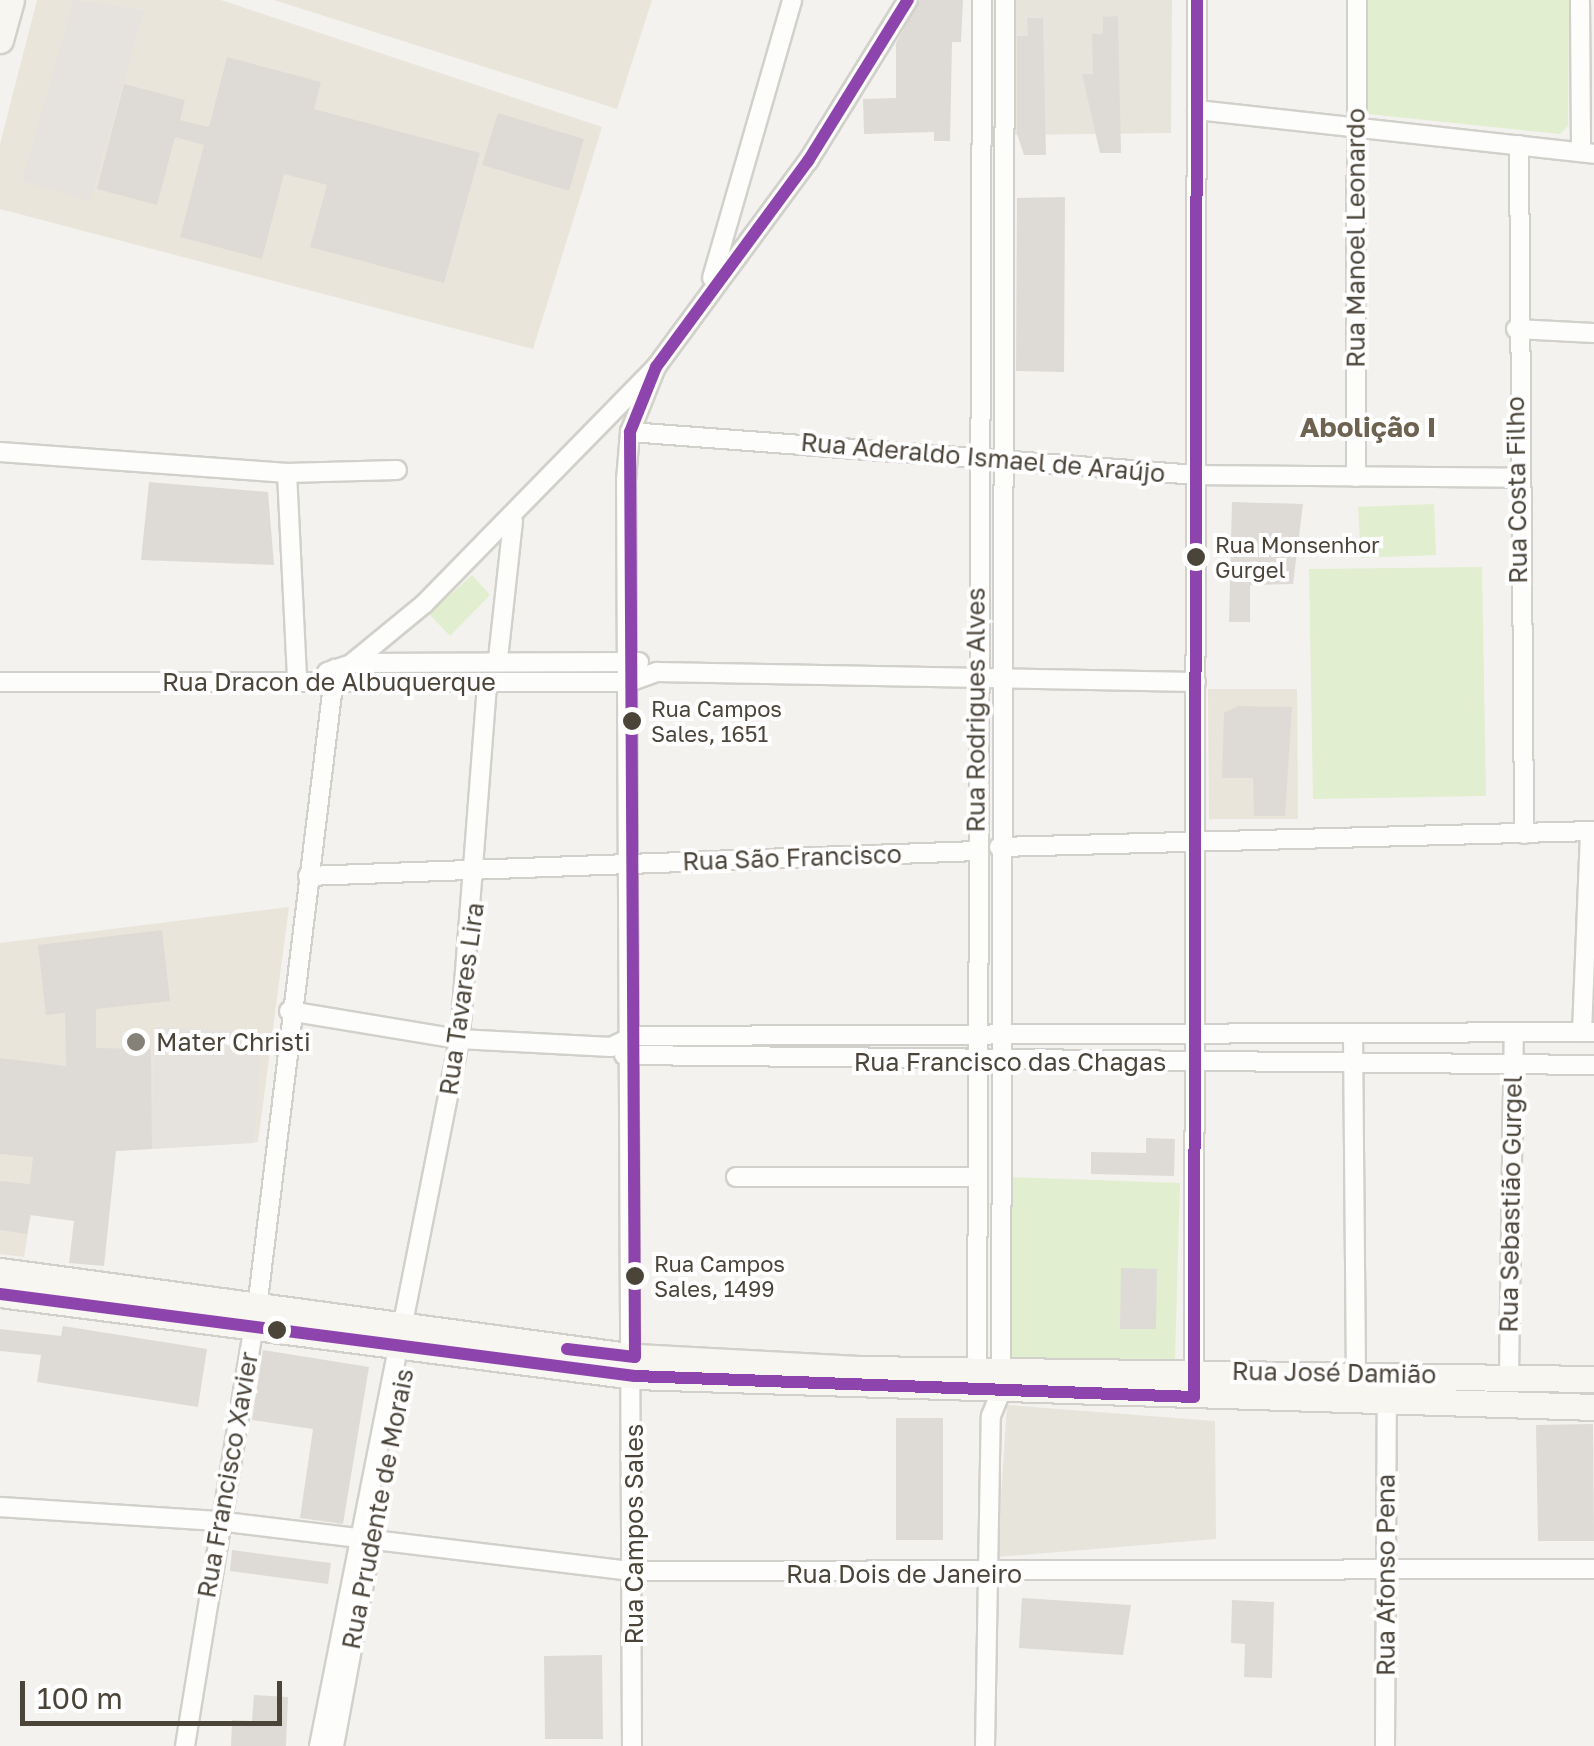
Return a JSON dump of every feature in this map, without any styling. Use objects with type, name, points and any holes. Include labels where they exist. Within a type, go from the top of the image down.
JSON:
[{"type":"street","points":[[0,40],[12,0]]},
{"type":"street","points":[[710,287],[792,0]]},
{"type":"street","points":[[287,473],[302,681],[341,671],[513,521],[656,367],[710,287],[808,161],[908,0]]},
{"type":"street","name":"Rua Rodrigues Alves","points":[[982,0],[976,455],[975,1178],[991,1416],[984,1574],[985,1746]]},
{"type":"street","name":"Rua Rodrigues Alves","points":[[989,1380],[999,1060],[999,457],[1005,0]]},
{"type":"street","points":[[1194,1384],[1194,1036],[1200,844],[1196,682],[1197,0]]},
{"type":"street","name":"Rua Manoel Leonardo","points":[[1356,477],[1357,0]]},
{"type":"street","points":[[1197,110],[1588,153],[1580,0]]},
{"type":"street","name":"Rua Costa Filho","points":[[1519,145],[1516,478],[1524,834]]},
{"type":"street","points":[[1516,329],[1594,333]]},
{"type":"street","name":"Rua Campos Sales","points":[[632,1746],[635,1366],[630,432],[656,367]]},
{"type":"street","name":"Rua Aderaldo Ismael de Araújo","points":[[630,432],[976,455],[1197,476],[1516,478]]},
{"type":"street","points":[[0,452],[287,473],[397,470]]},
{"type":"street","points":[[498,659],[513,521]]},
{"type":"street","name":"Rua Dracon de Albuquerque","points":[[341,671],[498,659],[629,656],[657,672]]},
{"type":"street","name":"Rua Dracon de Albuquerque","points":[[341,671],[487,682],[629,682],[657,672],[1196,682]]},
{"type":"street","name":"Rua Francisco Xavier","points":[[185,1746],[217,1522],[255,1319],[289,1011],[341,671]]},
{"type":"street","name":"Rua Dracon de Albuquerque","points":[[0,682],[302,681]]},
{"type":"street","name":"Rua Tavares Lira","points":[[404,1335],[460,1039],[479,869],[487,682]]},
{"type":"street","points":[[999,847],[1592,831],[1588,1032]]},
{"type":"street","name":"Rua São Francisco","points":[[308,876],[976,851]]},
{"type":"street","name":"Rua Francisco das Chagas","points":[[289,1011],[460,1039],[611,1046],[634,1036],[1588,1032]]},
{"type":"street","name":"Rua Sebastião Gurgel","points":[[1508,1376],[1514,1033]]},
{"type":"street","points":[[1353,1034],[1356,1374]]},
{"type":"street","points":[[611,1046],[634,1062]]},
{"type":"street","name":"Rua Francisco das Chagas","points":[[634,1062],[1594,1064]]},
{"type":"street","points":[[736,1177],[975,1178]]},
{"type":"street","name":"Rua José Damião","points":[[0,1271],[255,1319]]},
{"type":"street","name":"Rua José Damião","points":[[0,1294],[404,1335],[635,1366],[1194,1384],[1356,1374],[1584,1379]]},
{"type":"street","name":"Rua Prudente de Morais","points":[[334,1746],[404,1335]]},
{"type":"street","points":[[1584,1379],[1584,1406]]},
{"type":"street","name":"Rua José Damião","points":[[1194,1384],[1388,1404],[1584,1406]]},
{"type":"street","name":"Rua Afonso Pena","points":[[1385,1746],[1388,1404]]},
{"type":"street","name":"Rua Dois de Janeiro","points":[[0,1507],[217,1522],[366,1543],[633,1571],[984,1574],[1594,1569]]},
{"type":"street","name":"Rua Prudente de Morais","points":[[319,1746],[366,1543]]},
{"type":"shaded area","points":[[37,0],[221,0],[602,127],[533,349],[0,209],[0,144]]},
{"type":"shaded area","points":[[74,0],[144,10],[90,201],[22,181]]},
{"type":"shaded area","points":[[274,0],[652,0],[617,109]]},
{"type":"shaded area","points":[[1015,0],[1172,0],[1171,133],[1011,135]]},
{"type":"shaded area","points":[[1208,689],[1297,689],[1298,819],[1209,819]]},
{"type":"shaded area","name":"Mater Christi","points":[[289,907],[258,1142],[83,1153],[31,1215],[24,1257],[0,1254],[0,943]]},
{"type":"shaded area","points":[[154,1027],[262,1032],[254,1143],[152,1149]]},
{"type":"shaded area","points":[[1007,1405],[1215,1421],[1216,1539],[997,1557]]},
{"type":"green space","points":[[1368,0],[1569,0],[1568,126],[1560,134],[1368,114]]},
{"type":"green space","points":[[1434,504],[1436,555],[1361,558],[1358,507]]},
{"type":"green space","points":[[1482,567],[1486,796],[1313,799],[1309,569]]},
{"type":"green space","points":[[472,575],[490,595],[450,636],[429,614]]},
{"type":"green space","points":[[1007,1177],[1180,1183],[1175,1359],[1009,1358]]},
{"type":"building","points":[[920,0],[963,0],[961,42],[952,42],[950,141],[934,141],[934,132],[864,134],[863,99],[896,98],[896,43]]},
{"type":"building","points":[[1118,16],[1121,153],[1100,153],[1082,74],[1093,74],[1092,34],[1103,34],[1103,17]]},
{"type":"building","points":[[1027,18],[1043,18],[1046,155],[1024,155],[1017,134],[1017,36],[1028,36]]},
{"type":"building","points":[[227,57],[321,82],[314,109],[480,153],[444,283],[310,247],[327,185],[284,174],[262,259],[180,237],[204,145],[175,137],[157,205],[97,189],[124,84],[185,100],[180,120],[209,127]]},
{"type":"building","points":[[498,113],[584,139],[569,191],[482,165]]},
{"type":"building","points":[[1065,197],[1064,372],[1016,371],[1017,198]]},
{"type":"building","points":[[149,482],[268,492],[274,565],[141,560]]},
{"type":"building","points":[[1232,502],[1303,504],[1293,584],[1250,585],[1250,622],[1229,622]]},
{"type":"building","points":[[1238,706],[1292,707],[1285,816],[1254,816],[1253,778],[1222,778],[1224,713]]},
{"type":"building","points":[[162,930],[170,1001],[96,1009],[96,1048],[151,1049],[152,1149],[116,1151],[104,1266],[69,1263],[74,1221],[30,1215],[27,1234],[0,1230],[0,1181],[30,1184],[33,1157],[0,1154],[0,1058],[66,1066],[65,1013],[46,1015],[38,945]]},
{"type":"building","points":[[1146,1138],[1175,1139],[1174,1176],[1091,1174],[1091,1152],[1146,1153]]},
{"type":"building","points":[[1121,1268],[1157,1269],[1156,1329],[1120,1329]]},
{"type":"building","points":[[63,1326],[207,1349],[198,1407],[37,1382],[41,1355],[0,1351],[0,1329],[61,1336]]},
{"type":"building","points":[[263,1350],[369,1367],[343,1524],[300,1518],[313,1429],[252,1420]]},
{"type":"building","points":[[896,1418],[943,1418],[943,1540],[896,1540]]},
{"type":"building","points":[[1593,1424],[1594,1541],[1538,1541],[1536,1425]]},
{"type":"building","points":[[232,1550],[331,1563],[328,1584],[230,1571]]},
{"type":"building","points":[[1022,1598],[1131,1605],[1123,1655],[1019,1648]]},
{"type":"building","points":[[1232,1600],[1274,1602],[1272,1678],[1244,1677],[1245,1644],[1231,1643]]},
{"type":"building","points":[[602,1655],[603,1739],[545,1739],[544,1656]]},
{"type":"building","points":[[254,1695],[288,1697],[286,1746],[231,1746],[232,1720],[252,1721]]},
{"type":"transit line","points":[[567,1349],[635,1357],[630,432],[656,367],[808,161],[908,0]]},
{"type":"transit line","points":[[0,1294],[635,1376],[1194,1397],[1197,0]]},
{"type":"place","name":"Rua Monsenhor Gurgel","points":[[1196,557]]},
{"type":"place","name":"Rua Campos Sales, 1651","points":[[632,721]]},
{"type":"place","name":"Mater Christi","points":[[136,1042]]},
{"type":"place","name":"Rua Campos Sales, 1499","points":[[635,1276]]},
{"type":"district","name":"Abolição I","points":[[1368,427]]}]
